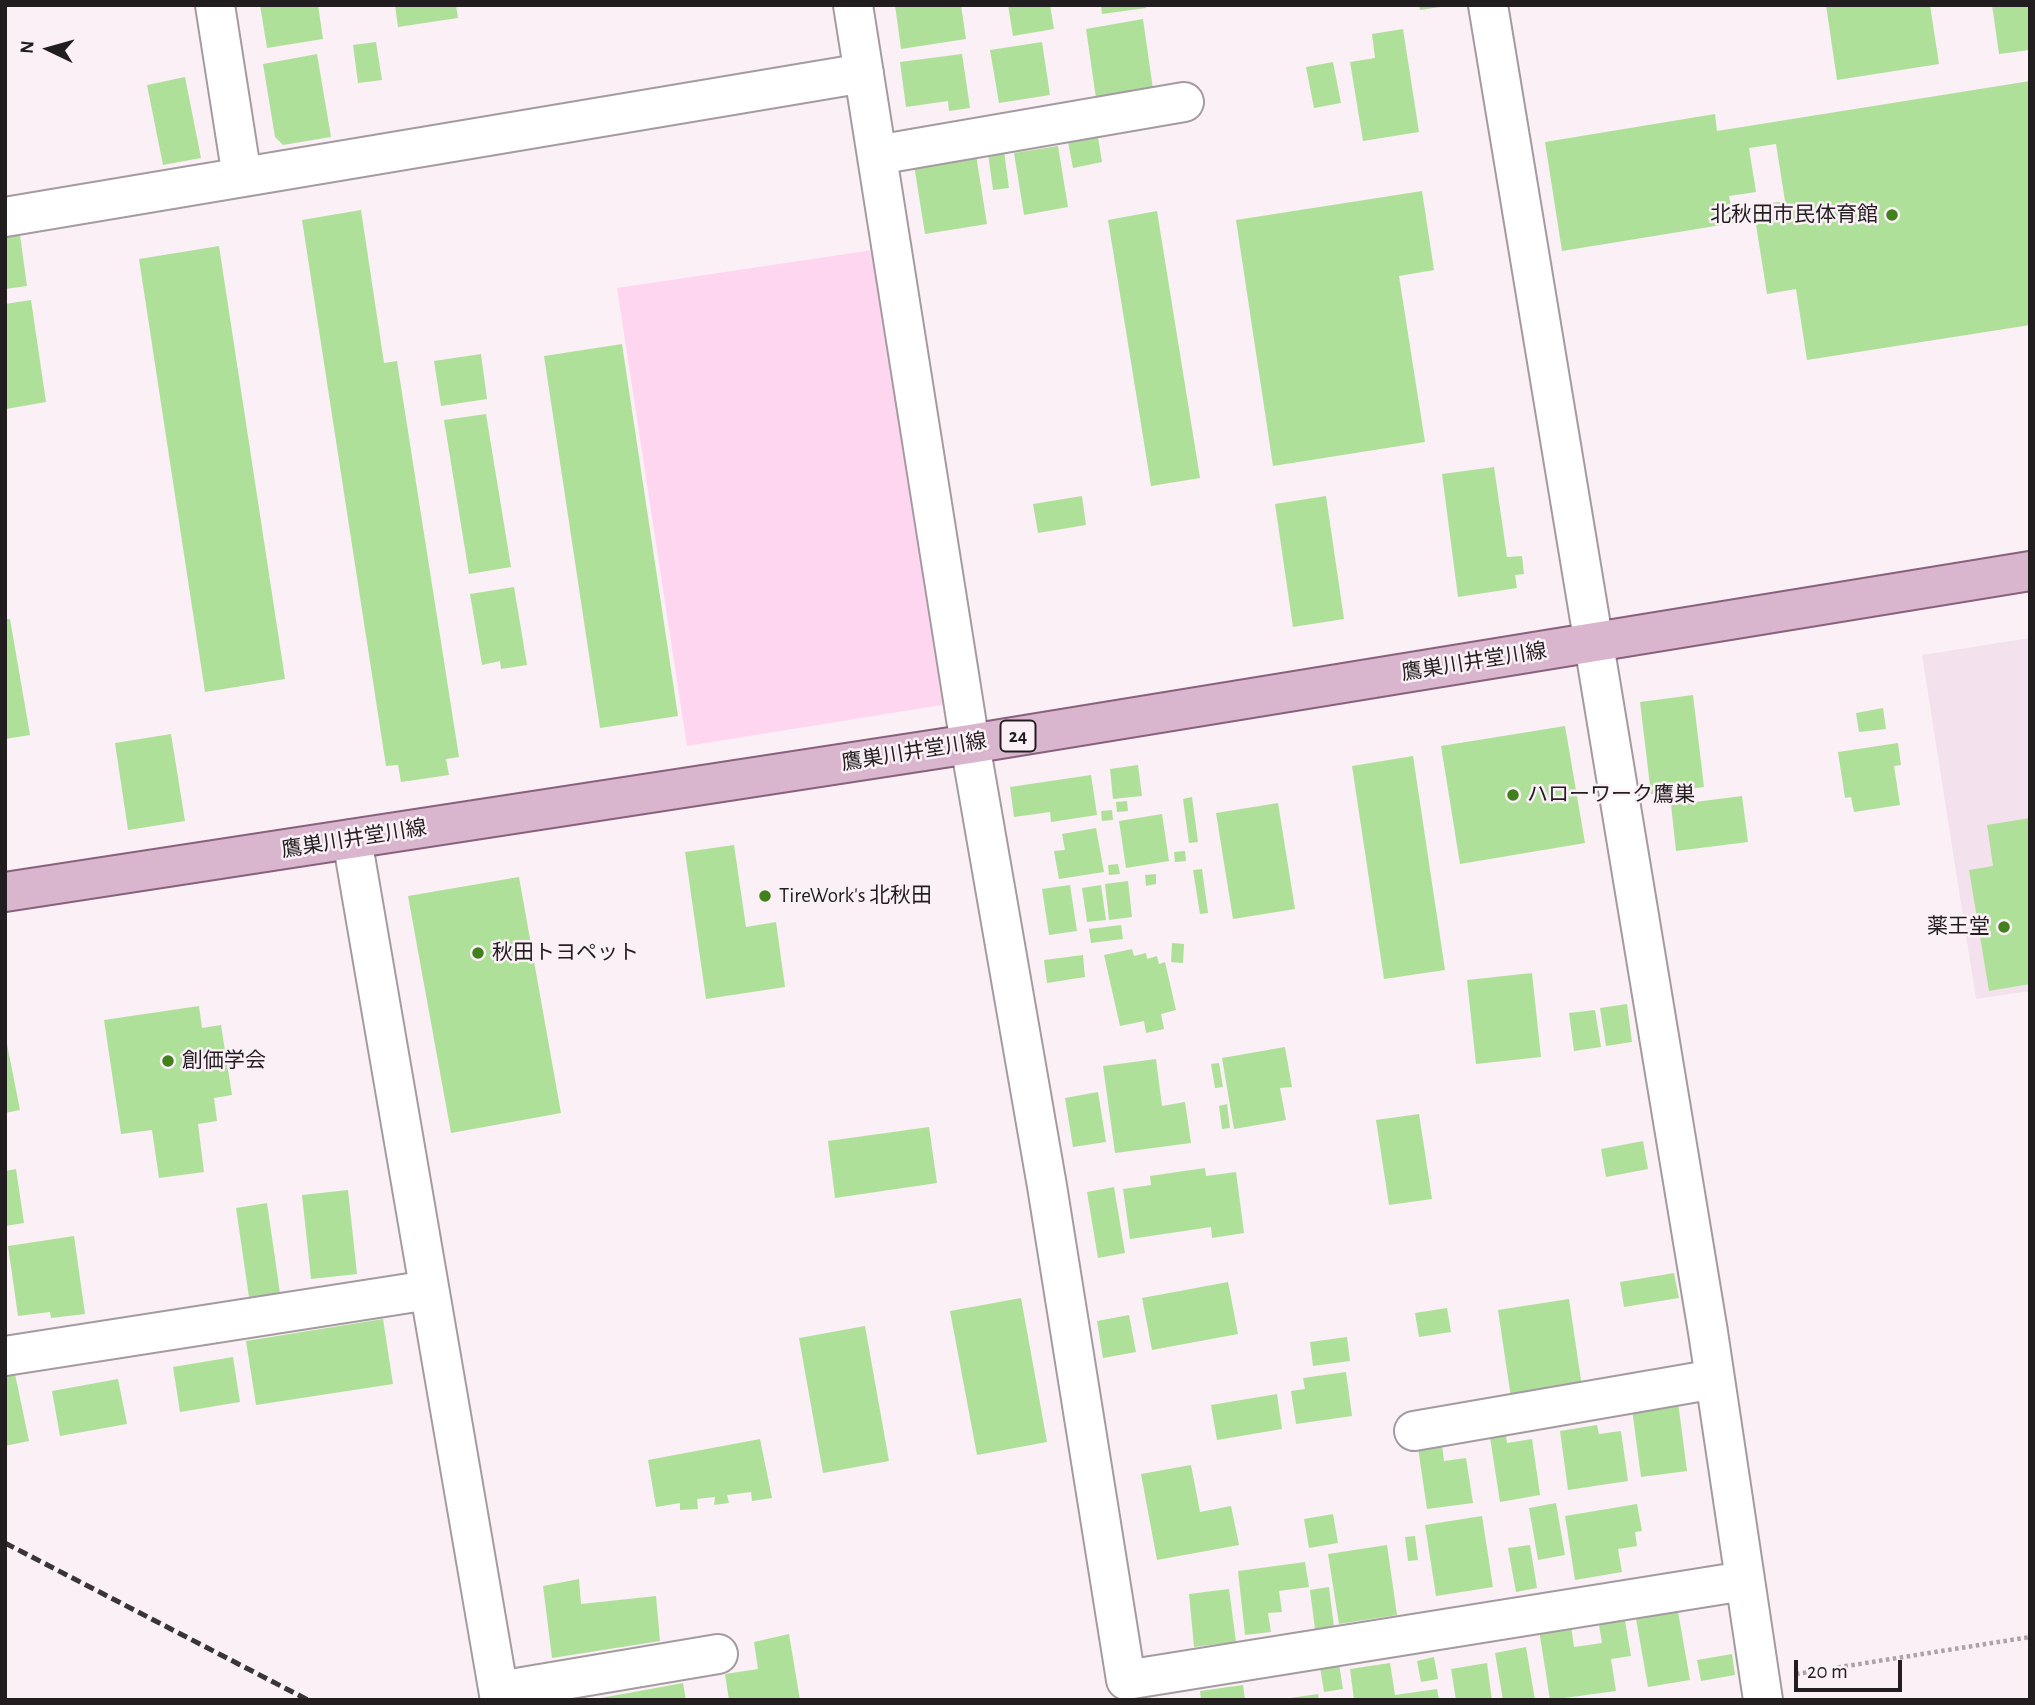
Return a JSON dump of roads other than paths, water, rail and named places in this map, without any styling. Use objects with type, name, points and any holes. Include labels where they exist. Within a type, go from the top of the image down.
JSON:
[{"type":"main road","name":"鷹巣川井堂川線","points":[[5,892],[970,744],[2030,571]]},
{"type":"street","points":[[215,5],[242,177]]},
{"type":"street","points":[[853,5],[970,744],[1047,1186],[1126,1680],[1744,1581]]},
{"type":"street","points":[[1488,5],[1715,1379],[1761,1690]]},
{"type":"street","points":[[5,217],[864,74]]},
{"type":"street","points":[[877,155],[1184,102]]},
{"type":"street","points":[[352,839],[500,1695],[718,1654]]},
{"type":"street","points":[[5,1356],[429,1290]]},
{"type":"street","points":[[1414,1431],[1715,1379]]},
{"type":"railway","points":[[5,1543],[308,1700]]},
{"type":"place","name":"北秋田市民体育館","points":[[1892,215]]},
{"type":"place","name":"ハローワーク鷹巣","points":[[1513,795]]},
{"type":"place","name":"TireWork's 北秋田","points":[[765,896]]},
{"type":"place","name":"薬王堂","points":[[2004,927]]},
{"type":"place","name":"秋田トヨペット","points":[[478,953]]},
{"type":"place","name":"創価学会","points":[[168,1061]]}]
